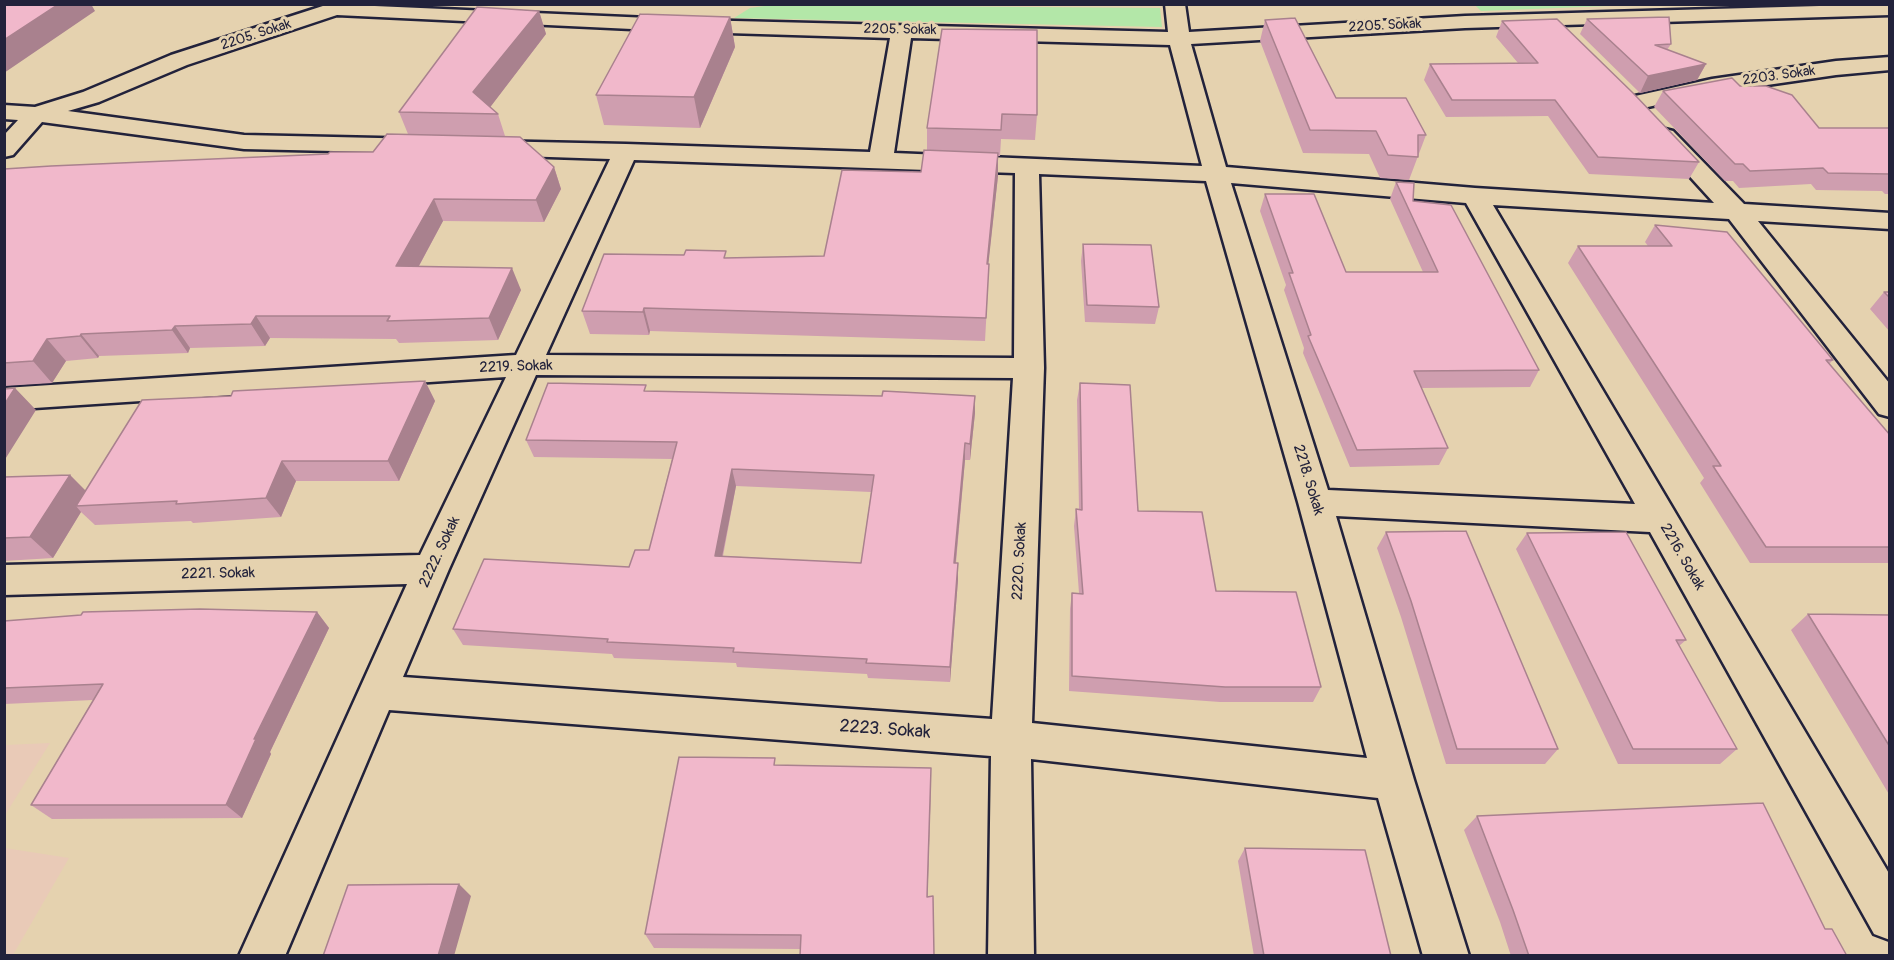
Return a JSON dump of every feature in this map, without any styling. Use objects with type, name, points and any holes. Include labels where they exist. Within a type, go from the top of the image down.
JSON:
[{"type":"street","points":[[695,26],[710,4]]},
{"type":"street","name":"2218. Sokak","points":[[1175,4],[1179,39],[1216,174],[1315,502],[1446,956]]},
{"type":"street","points":[[1452,4],[1465,22]]},
{"type":"street","name":"2205. Sokak","points":[[36,114],[91,97],[179,60],[335,9],[695,26],[1179,39],[1465,22],[1890,9]]},
{"type":"street","points":[[1550,20],[1575,45]]},
{"type":"street","points":[[881,160],[902,30]]},
{"type":"street","name":"2203. Sokak","points":[[1634,103],[1712,86],[1836,68],[1890,63]]},
{"type":"street","points":[[1617,86],[1738,213],[1887,399]]},
{"type":"street","name":"2205. Sokak","points":[[4,112],[36,114],[244,142],[881,160],[1216,174],[1475,195],[1890,221]]},
{"type":"street","points":[[4,150],[36,114]]},
{"type":"street","name":"2222. Sokak","points":[[262,956],[376,692],[626,152]]},
{"type":"street","name":"2220. Sokak","points":[[1011,956],[1011,739],[1029,368],[1027,166]]},
{"type":"street","name":"2216. Sokak","points":[[1475,195],[1890,918]]},
{"type":"street","name":"2219. Sokak","points":[[4,399],[526,365],[1029,368]]},
{"type":"street","points":[[1315,502],[1661,519]]},
{"type":"street","name":"2221. Sokak","points":[[4,580],[432,569]]},
{"type":"street","name":"2223. Sokak","points":[[376,692],[1011,739],[1394,780]]},
{"type":"shaded area","points":[[50,743],[5,815],[5,745]]},
{"type":"shaded area","points":[[5,848],[69,858],[13,955],[5,955]]},
{"type":"green space","points":[[772,5],[1160,8],[1162,27],[734,18],[750,8]]},
{"type":"green space","points":[[1475,5],[1635,5],[1481,11]]},
{"type":"building","points":[[4,4],[59,4],[4,40]]},
{"type":"building","points":[[477,7],[539,11],[473,92],[498,114],[399,112]]},
{"type":"building","points":[[640,14],[730,17],[694,97],[596,95]]},
{"type":"building","points":[[1669,17],[1671,44],[1655,45],[1706,64],[1648,76],[1587,19]]},
{"type":"building","points":[[1295,18],[1336,98],[1406,98],[1426,135],[1418,135],[1418,157],[1388,155],[1376,131],[1310,130],[1265,20]]},
{"type":"building","points":[[1557,19],[1699,162],[1598,157],[1555,100],[1452,100],[1430,64],[1538,63],[1502,21]]},
{"type":"building","points":[[942,29],[1037,30],[1037,115],[1002,114],[1001,130],[927,128]]},
{"type":"building","points":[[1732,78],[1740,86],[1766,86],[1792,95],[1819,128],[1890,128],[1890,174],[1828,173],[1823,168],[1750,171],[1743,164],[1735,164],[1663,91]]},
{"type":"building","points":[[387,134],[520,137],[554,167],[536,200],[434,199],[396,266],[512,268],[489,318],[387,321],[390,316],[256,316],[251,324],[175,326],[172,330],[81,334],[80,336],[47,339],[33,361],[4,363],[4,169],[328,154],[330,152],[373,152]]},
{"type":"building","points":[[924,150],[998,153],[987,264],[989,264],[986,318],[644,308],[643,312],[582,311],[604,254],[684,255],[686,250],[726,251],[724,258],[824,256],[842,170],[921,172]]},
{"type":"building","points":[[1396,182],[1414,183],[1413,201],[1451,205],[1539,370],[1414,371],[1448,448],[1357,450],[1308,336],[1311,335],[1289,273],[1293,273],[1265,194],[1314,194],[1346,272],[1438,272]]},
{"type":"building","points":[[1655,225],[1727,232],[1833,360],[1826,360],[1890,435],[1890,547],[1766,547],[1713,466],[1721,466],[1578,246],[1672,246]]},
{"type":"building","points":[[1083,244],[1151,245],[1159,307],[1087,305]]},
{"type":"building","points":[[425,381],[388,461],[282,461],[266,498],[176,504],[177,501],[76,506],[142,400],[231,396],[233,391]]},
{"type":"building","points":[[548,383],[646,385],[644,391],[882,396],[883,391],[975,396],[970,444],[965,443],[954,563],[958,563],[950,667],[866,663],[867,659],[733,652],[734,648],[607,642],[608,639],[453,629],[484,559],[629,567],[635,550],[649,550],[677,442],[526,440]],"holes":[[[732,469],[874,475],[861,563],[715,556]]]},
{"type":"building","points":[[1080,383],[1130,385],[1138,511],[1202,512],[1216,591],[1296,592],[1321,687],[1225,687],[1072,676],[1072,593],[1083,594],[1076,509],[1082,510]]},
{"type":"building","points":[[15,388],[4,405],[4,389]]},
{"type":"building","points":[[70,475],[30,537],[4,538],[4,477]]},
{"type":"building","points":[[1466,531],[1558,749],[1457,749],[1411,601],[1386,532]]},
{"type":"building","points":[[1626,532],[1686,640],[1676,640],[1737,749],[1633,749],[1527,533]]},
{"type":"building","points":[[200,609],[317,612],[254,739],[256,739],[226,805],[31,805],[103,684],[4,688],[4,621],[81,615],[83,612]]},
{"type":"building","points":[[1808,614],[1890,615],[1890,747]]},
{"type":"building","points":[[679,757],[775,758],[774,765],[931,768],[927,897],[933,896],[934,956],[800,956],[801,935],[645,934]]},
{"type":"building","points":[[1763,803],[1825,929],[1832,929],[1847,956],[1529,956],[1477,816]]},
{"type":"building","points":[[1245,848],[1365,850],[1391,956],[1264,956]]},
{"type":"building","points":[[459,884],[438,956],[323,956],[348,885]]}]
